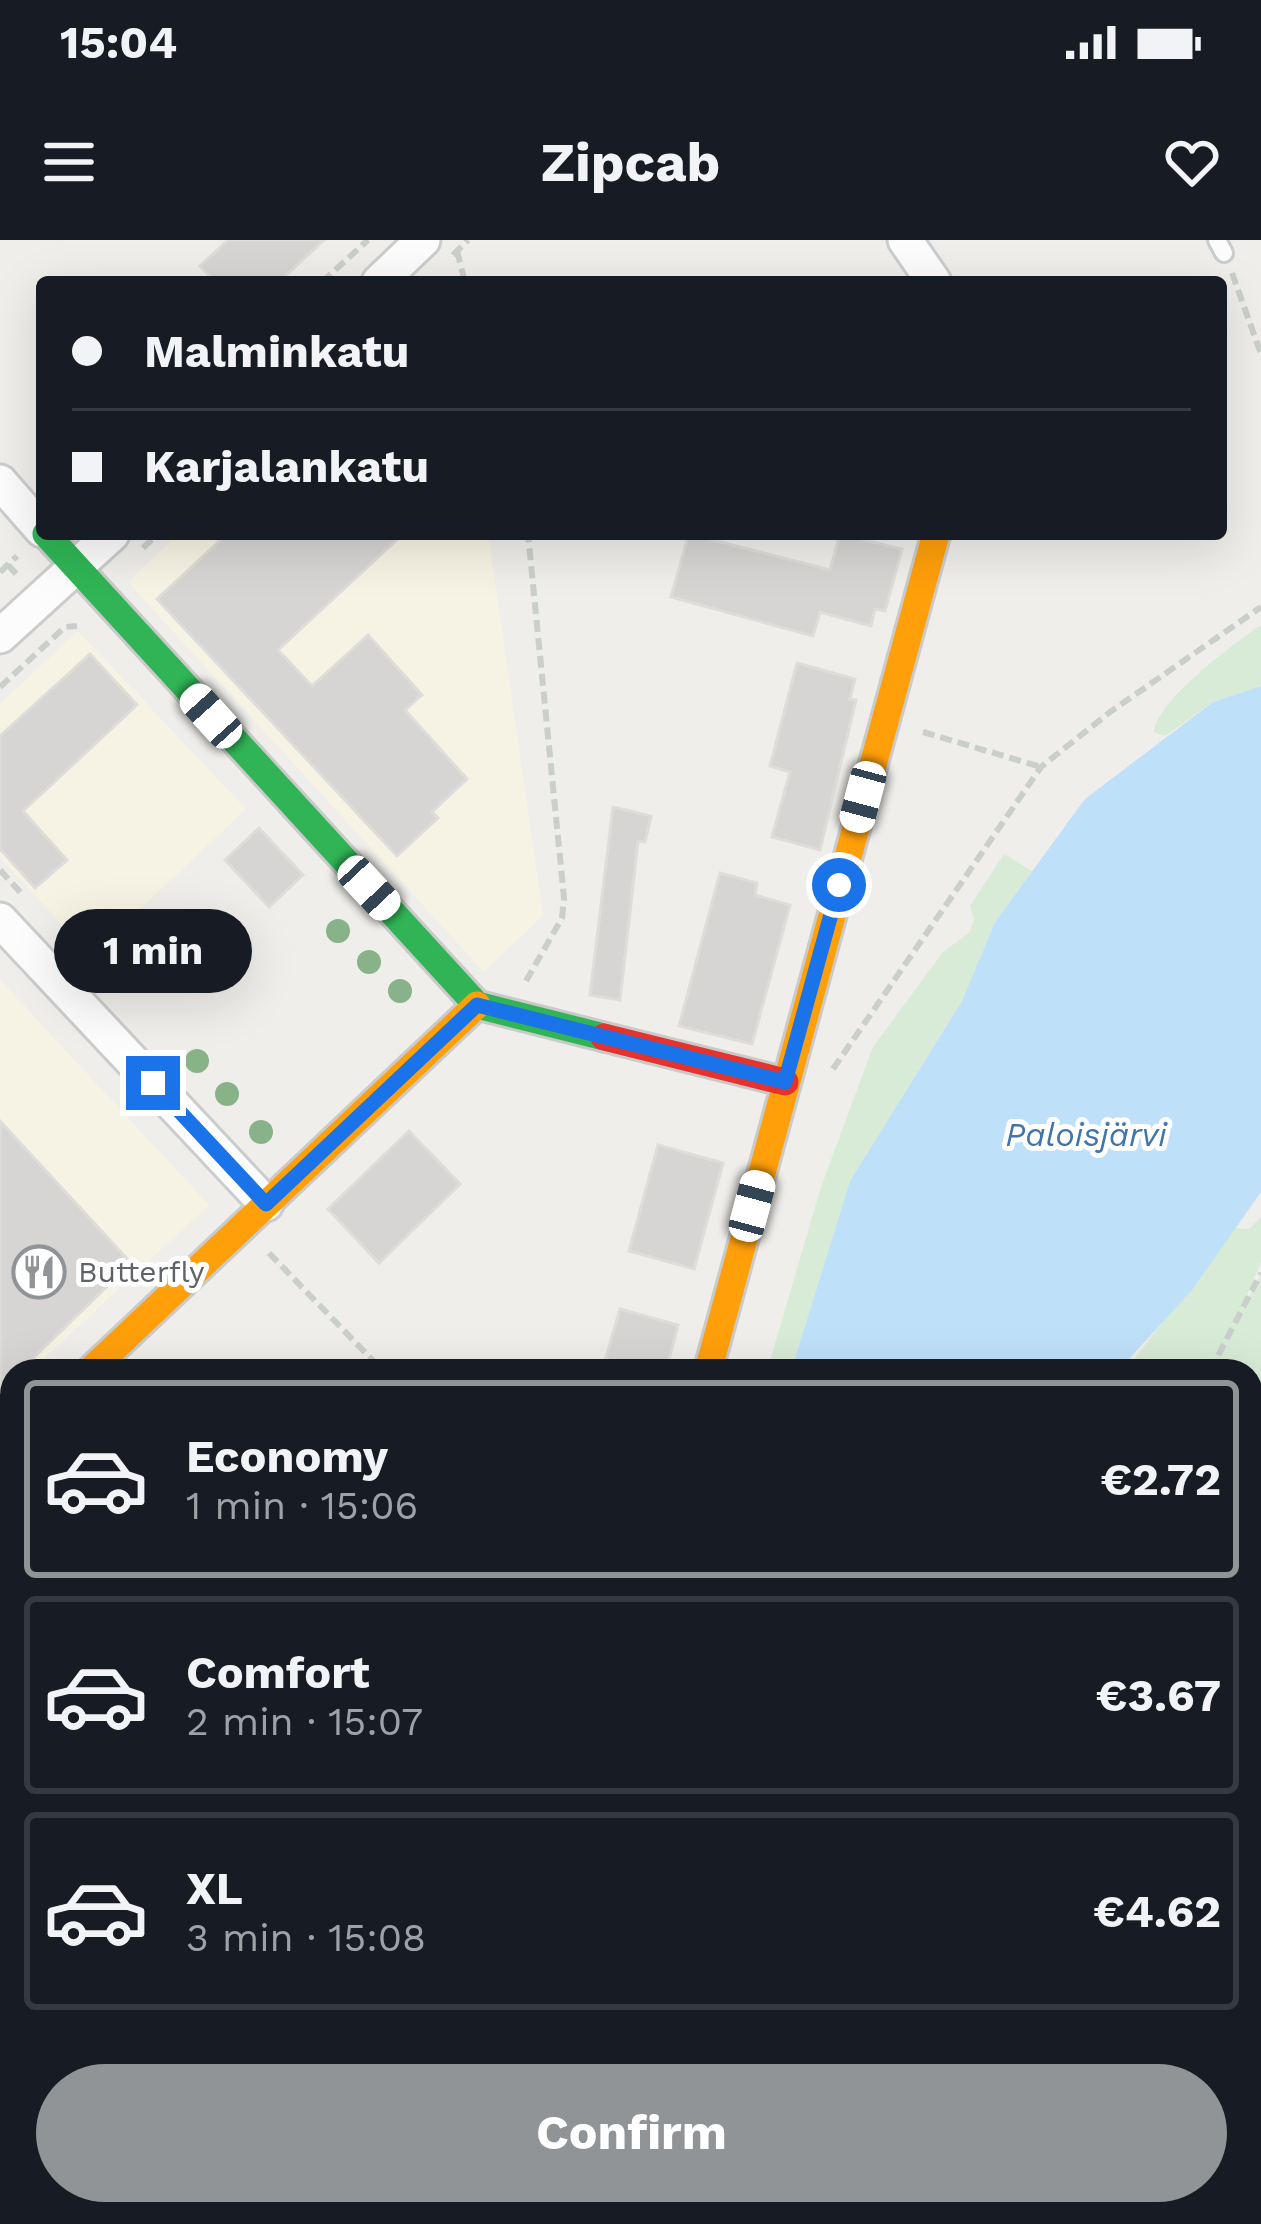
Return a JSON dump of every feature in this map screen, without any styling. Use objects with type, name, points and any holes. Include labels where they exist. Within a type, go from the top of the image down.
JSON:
[{"type":"street","points":[[385,276],[423,240]]},
{"type":"street","points":[[905,240],[930,276]]},
{"type":"street","points":[[0,482],[36,523]]},
{"type":"street","points":[[51,540],[477,1005],[785,1082]]},
{"type":"street","points":[[0,636],[105,540]]},
{"type":"street","points":[[711,1359],[934,540]]},
{"type":"street","points":[[0,920],[266,1204]]},
{"type":"street","points":[[103,1359],[477,1005]]},
{"type":"path","points":[[329,276],[368,240]]},
{"type":"path","points":[[1220,246],[1261,354]]},
{"type":"path","points":[[457,251],[464,276]]},
{"type":"path","points":[[523,986],[562,918],[564,898],[529,540]]},
{"type":"path","points":[[785,1082],[811,1089],[841,1061],[991,835],[1042,767],[1110,712],[1261,608]]},
{"type":"path","points":[[0,687],[65,627],[74,623],[91,637]]},
{"type":"path","points":[[908,728],[1042,767]]},
{"type":"path","points":[[0,870],[31,904]]},
{"type":"path","points":[[267,1251],[370,1359]]},
{"type":"path","points":[[1216,1359],[1261,1273]]},
{"type":"shaded area","points":[[172,540],[489,540],[543,915],[484,972],[128,582]]},
{"type":"shaded area","points":[[78,631],[246,809],[91,955],[0,858],[0,704]]},
{"type":"shaded area","points":[[0,980],[209,1205],[43,1359],[0,1359]]},
{"type":"green space","points":[[1261,625],[1261,686],[1213,702],[1165,736],[1154,732],[1158,719],[1182,689]]},
{"type":"green space","points":[[1004,854],[1032,871],[995,922],[962,1001],[850,1181],[795,1359],[771,1359],[821,1187],[873,1047],[943,952],[970,932],[974,919],[970,906]]},
{"type":"green space","points":[[1261,1217],[1261,1262],[1239,1314],[1261,1275],[1261,1359],[1134,1359],[1235,1228],[1249,1229]]},
{"type":"water","name":"Paloisjärvi","points":[[1261,686],[1261,1192],[1192,1290],[1129,1359],[795,1359],[850,1181],[962,1001],[995,922],[1085,799],[1213,702]]},
{"type":"building","points":[[228,240],[324,240],[285,276],[209,276],[200,266]]},
{"type":"building","points":[[221,540],[397,540],[278,650],[312,686],[368,635],[422,695],[405,710],[467,779],[432,812],[438,818],[397,856],[157,599]]},
{"type":"building","points":[[687,540],[712,540],[830,570],[838,540],[865,540],[902,549],[885,611],[875,609],[871,626],[820,612],[813,636],[671,597]]},
{"type":"building","points":[[90,654],[137,705],[23,811],[67,860],[35,888],[0,849],[0,736]]},
{"type":"building","points":[[797,663],[855,679],[850,699],[856,700],[820,850],[772,837],[790,772],[770,766]]},
{"type":"building","points":[[613,807],[651,816],[645,842],[638,841],[620,1000],[590,995]]},
{"type":"building","points":[[259,828],[303,875],[269,907],[225,860]]},
{"type":"building","points":[[720,873],[757,883],[755,895],[790,905],[752,1044],[679,1026]]},
{"type":"building","points":[[0,1121],[131,1263],[32,1359],[0,1359]]},
{"type":"building","points":[[409,1131],[460,1184],[379,1263],[328,1209]]},
{"type":"building","points":[[658,1145],[723,1163],[694,1269],[629,1251]]},
{"type":"building","points":[[620,1309],[678,1325],[669,1359],[605,1359]]},
{"type":"traffic: fast","points":[[51,540],[477,1005],[604,1037]]},
{"type":"traffic: slow","points":[[711,1359],[934,540]]},
{"type":"traffic: slow","points":[[103,1359],[477,1005]]},
{"type":"traffic: jam","points":[[604,1037],[785,1082]]},
{"type":"place","name":"Butterfly","points":[[39,1272]]},
{"type":"route","points":[[153,1083],[266,1204],[477,1005],[785,1082],[839,885]]}]
